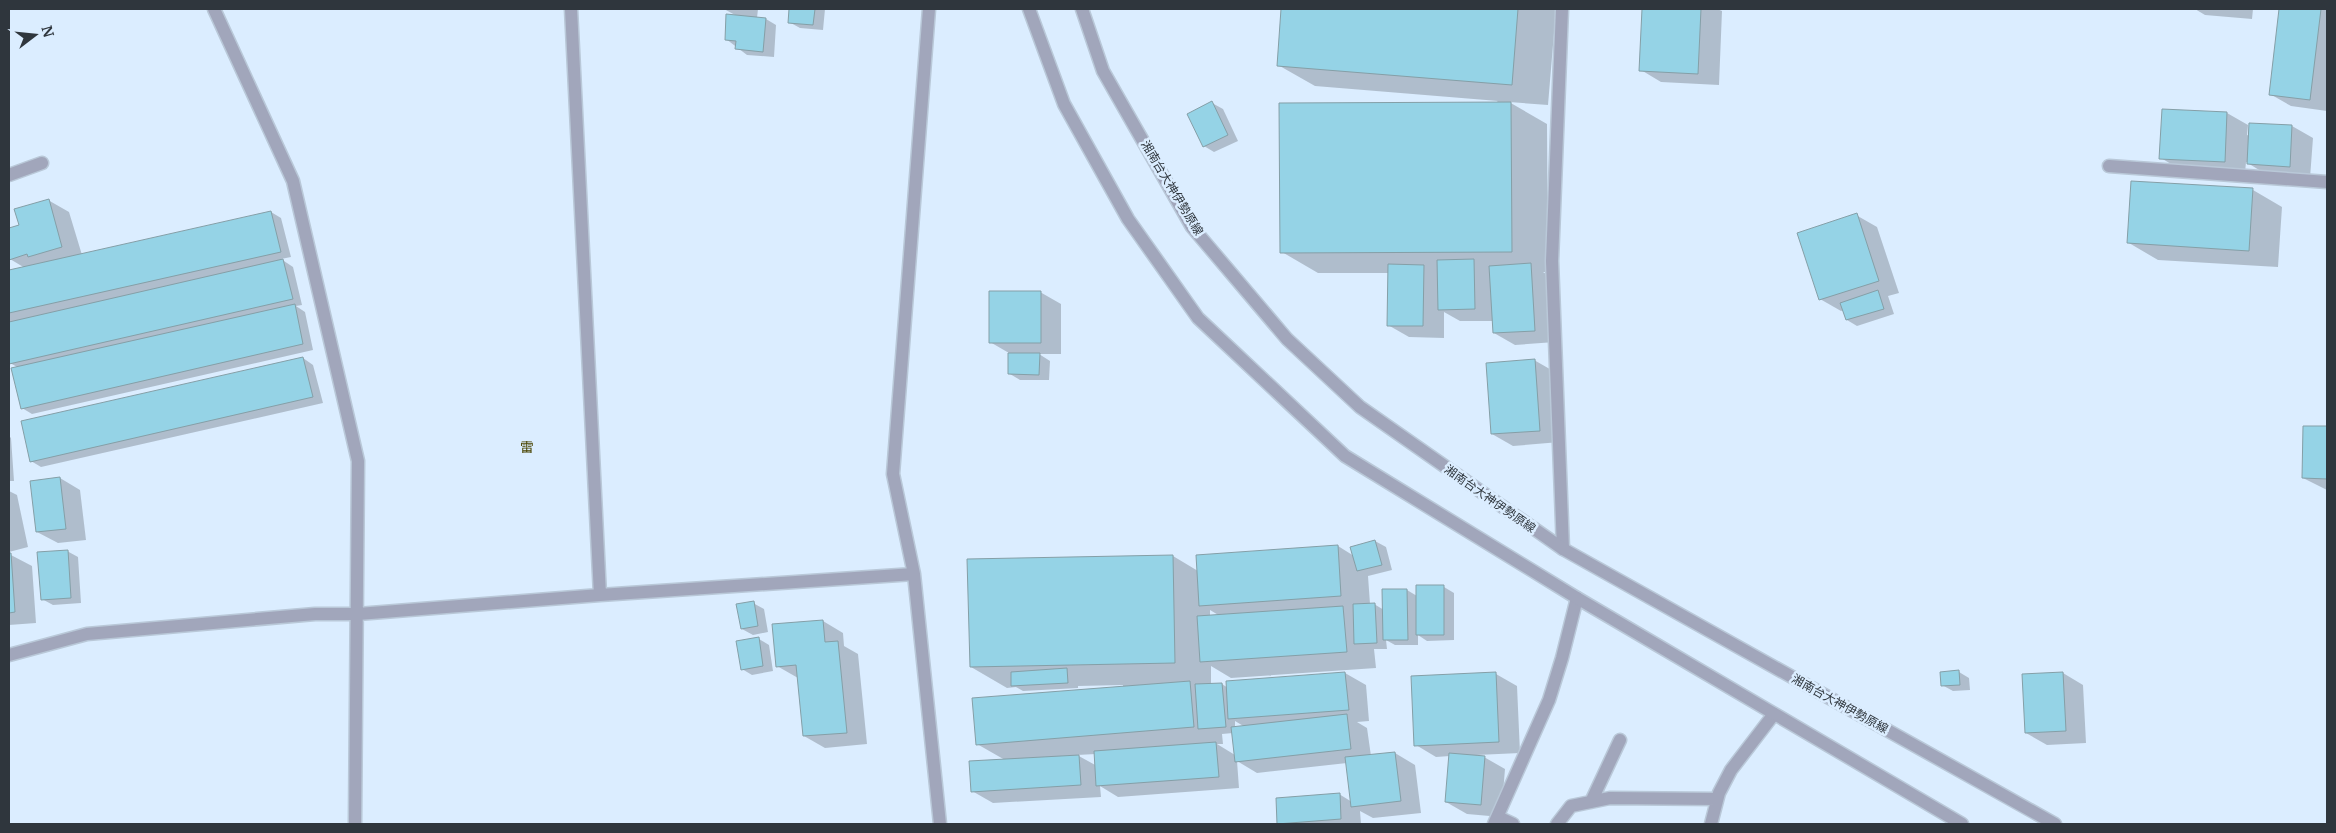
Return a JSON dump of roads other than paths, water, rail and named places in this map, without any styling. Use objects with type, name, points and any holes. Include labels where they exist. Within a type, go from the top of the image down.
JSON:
[{"type":"street","points":[[214,9],[294,181],[358,461],[355,824]]},
{"type":"street","points":[[571,9],[600,595]]},
{"type":"street","points":[[929,9],[893,474],[914,574],[940,824]]},
{"type":"street","points":[[1029,9],[1064,104],[1128,219],[1198,318],[1345,456],[1577,598],[1962,824]]},
{"type":"street","name":"湘南台大神伊勢原線","points":[[1082,9],[1103,71],[1192,227],[1287,338],[1360,407],[1563,549],[2055,824]]},
{"type":"street","points":[[1562,9],[1552,261],[1563,549]]},
{"type":"street","points":[[9,175],[42,163]]},
{"type":"street","points":[[2108,166],[2327,182]]},
{"type":"street","points":[[9,655],[87,634],[315,614],[358,614],[600,595],[914,574]]},
{"type":"street","points":[[1513,824],[1496,821],[1549,700],[1577,598]]},
{"type":"street","points":[[1711,824],[1717,799],[1731,770],[1774,714]]},
{"type":"street","points":[[1591,802],[1620,740]]},
{"type":"street","points":[[1557,824],[1571,806],[1610,798],[1717,799]]},
{"type":"district","name":"雷","points":[[527,447]]}]
